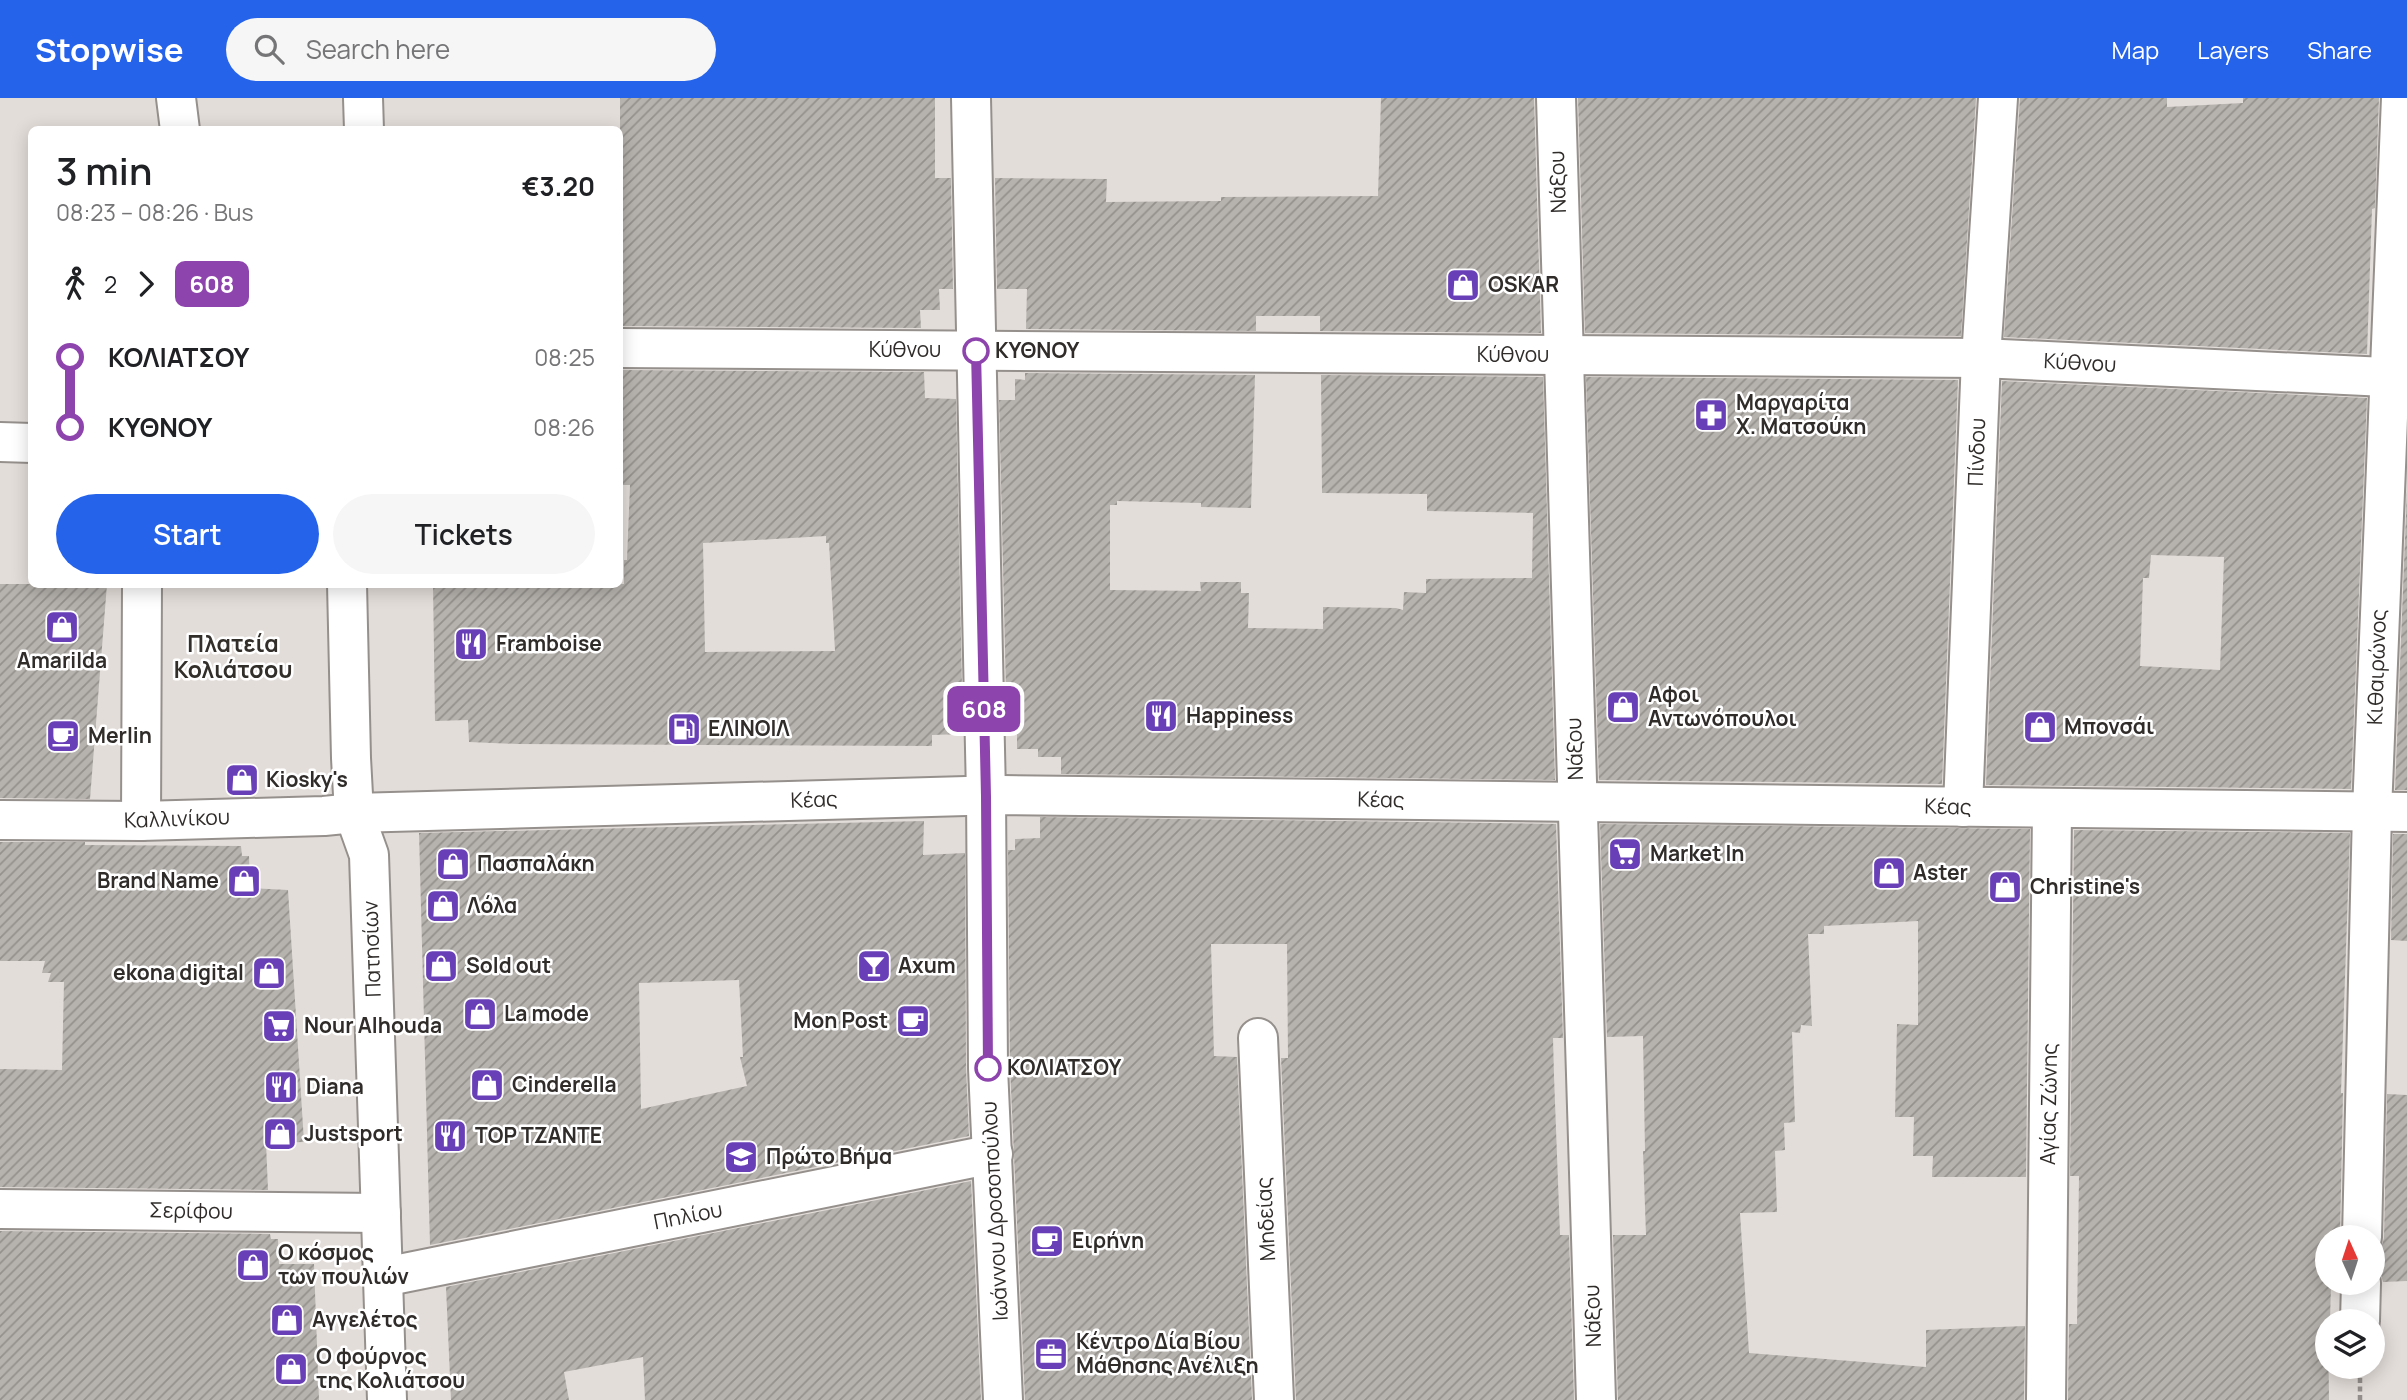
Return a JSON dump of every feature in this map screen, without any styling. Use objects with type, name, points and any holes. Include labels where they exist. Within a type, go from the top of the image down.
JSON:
[{"type":"street","points":[[176,98],[180,126]]},
{"type":"street","points":[[363,98],[364,126]]},
{"type":"street","name":"Ιωάννου Δροσοπούλου","points":[[971,98],[986,796],[988,1068],[1003,1400]]},
{"type":"street","name":"Νάξου","points":[[1556,98],[1596,1400]]},
{"type":"street","name":"Πίνδου","points":[[1963,807],[1981,358],[1998,98]]},
{"type":"street","name":"Κιθαιρώνος","points":[[2363,1225],[2389,812],[2401,98]]},
{"type":"street","name":"Κύθνου","points":[[623,348],[1981,358],[2397,378]]},
{"type":"street","points":[[0,442],[28,443]]},
{"type":"street","points":[[141,821],[142,588]]},
{"type":"street","name":"Πατησίων","points":[[347,588],[354,813],[369,855],[387,1400]]},
{"type":"street","name":"Κέας","points":[[354,813],[986,796],[2389,812]]},
{"type":"street","name":"Αγίας Ζώνης","points":[[2046,1400],[2052,808]]},
{"type":"street","name":"Καλλινίκου","points":[[0,820],[141,821],[354,813]]},
{"type":"street","name":"Μηδείας","points":[[1258,1038],[1274,1400]]},
{"type":"street","name":"Πηλίου","points":[[384,1277],[993,1154]]},
{"type":"street","name":"Σερίφου","points":[[0,1209],[381,1213]]},
{"type":"path","points":[[2360,1379],[2360,1400]]},
{"type":"building","points":[[620,98],[935,98],[935,178],[951,178],[953,289],[939,289],[940,310],[920,310],[921,328],[623,326],[623,126],[620,126]]},
{"type":"building","points":[[1381,98],[1534,98],[1541,333],[1320,331],[1320,316],[1256,316],[1256,331],[1026,329],[1027,289],[997,289],[995,178],[1107,179],[1106,202],[1221,201],[1221,197],[1378,196]]},
{"type":"building","points":[[1578,98],[1976,98],[1961,336],[1585,333]]},
{"type":"building","points":[[2020,98],[2167,98],[2167,107],[2243,103],[2243,98],[2379,98],[2367,354],[2004,337]]},
{"type":"building","points":[[623,370],[924,372],[925,398],[956,399],[963,734],[932,735],[932,746],[518,744],[469,742],[468,720],[435,721],[433,588],[623,588],[630,485],[623,485]],"holes":[[[826,536],[826,543],[829,543],[835,651],[705,652],[703,543]]]},
{"type":"building","points":[[1025,373],[1255,375],[1251,508],[1201,507],[1201,503],[1117,501],[1117,505],[1110,505],[1110,590],[1201,591],[1200,582],[1241,582],[1241,593],[1249,593],[1248,628],[1323,629],[1323,607],[1403,610],[1404,592],[1426,593],[1426,579],[1532,578],[1533,513],[1427,511],[1427,494],[1322,493],[1321,375],[1543,377],[1555,780],[1061,774],[1061,757],[1038,757],[1038,749],[1017,749],[1017,733],[1007,733],[999,400],[1015,400],[1015,379],[1025,380]]},
{"type":"building","points":[[1586,377],[1958,380],[1942,784],[1599,780]]},
{"type":"building","points":[[2002,381],[2367,398],[2351,789],[1986,785]],"holes":[[[2151,555],[2224,557],[2220,670],[2140,666],[2143,578],[2149,578]]]},
{"type":"building","points":[[2407,489],[2407,790],[2395,790]]},
{"type":"building","points":[[0,584],[28,584],[28,588],[107,588],[90,799],[0,798]]},
{"type":"building","points":[[1040,817],[1556,824],[1563,1038],[1553,1038],[1554,1076],[1560,1235],[1569,1235],[1574,1400],[1296,1400],[1281,1058],[1288,1058],[1287,944],[1211,944],[1214,1056],[1237,1057],[1252,1400],[1025,1400],[1010,1067],[1008,850],[1015,850],[1015,839],[1040,838]]},
{"type":"building","points":[[924,821],[923,855],[965,853],[969,1136],[430,1245],[419,833]],"holes":[[[739,980],[743,1057],[740,1057],[747,1086],[641,1109],[639,983]]]},
{"type":"building","points":[[1600,824],[2030,829],[2026,1177],[1932,1177],[1933,1156],[1913,1156],[1914,1117],[1895,1117],[1897,1024],[1918,1025],[1918,921],[1824,926],[1824,934],[1808,934],[1812,1026],[1801,1025],[1800,1033],[1792,1032],[1795,1122],[1784,1123],[1785,1150],[1775,1151],[1777,1212],[1740,1213],[1749,1353],[1926,1367],[1926,1330],[2025,1326],[2024,1400],[1618,1400],[1613,1235],[1646,1235],[1643,1036],[1607,1037]]},
{"type":"building","points":[[2074,830],[2350,833],[2341,1093],[2340,1225],[2315,1225],[2315,1295],[2331,1295],[2330,1309],[2315,1309],[2315,1379],[2329,1379],[2329,1400],[2068,1400],[2069,1324],[2077,1324],[2079,1176],[2070,1176]]},
{"type":"building","points":[[2393,834],[2407,834],[2407,941],[2391,940]]},
{"type":"building","points":[[0,842],[241,846],[242,856],[249,856],[250,888],[288,890],[304,1142],[266,1143],[268,1190],[0,1187],[0,1069],[62,1070],[64,982],[48,982],[51,973],[42,973],[45,961],[0,961]]},
{"type":"building","points":[[2387,1094],[2407,1095],[2407,1281],[2385,1282]]},
{"type":"building","points":[[971,1181],[981,1400],[645,1400],[643,1357],[564,1372],[569,1400],[451,1400],[446,1287]]},
{"type":"building","points":[[0,1231],[270,1234],[271,1239],[278,1239],[279,1264],[314,1264],[319,1400],[0,1400]]},
{"type":"bus line","name":"608","points":[[976,351],[986,796],[988,1068]]},
{"type":"place","name":"OSKAR","points":[[1463,285]]},
{"type":"place","name":"ΚΥΘΝΟΥ","points":[[976,351]]},
{"type":"place","name":"Μαργαρίτα Χ. Ματσούκη","points":[[1711,415]]},
{"type":"place","name":"Amarilda","points":[[62,627]]},
{"type":"place","name":"Framboise","points":[[471,644]]},
{"type":"place","name":"Αφοι Αντωνόπουλοι","points":[[1623,707]]},
{"type":"place","name":"Happiness","points":[[1161,716]]},
{"type":"place","name":"Μπονσάι","points":[[2040,727]]},
{"type":"place","name":"ΕΛΙΝΟΙΛ","points":[[684,729]]},
{"type":"place","name":"Merlin","points":[[63,736]]},
{"type":"place","name":"Kiosky's","points":[[242,780]]},
{"type":"place","name":"Market In","points":[[1625,854]]},
{"type":"place","name":"Πασπαλάκη","points":[[453,864]]},
{"type":"place","name":"Aster","points":[[1889,873]]},
{"type":"place","name":"Brand Name","points":[[244,881]]},
{"type":"place","name":"Christine's","points":[[2005,887]]},
{"type":"place","name":"Λόλα","points":[[443,906]]},
{"type":"place","name":"Sold out","points":[[441,966]]},
{"type":"place","name":"Axum","points":[[874,966]]},
{"type":"place","name":"ekona digital","points":[[269,973]]},
{"type":"place","name":"La mode","points":[[480,1014]]},
{"type":"place","name":"Mon Post","points":[[913,1021]]},
{"type":"place","name":"Nour Alhouda","points":[[279,1026]]},
{"type":"place","name":"ΚΟΛΙΑΤΣΟΥ","points":[[988,1068]]},
{"type":"place","name":"Cinderella","points":[[487,1085]]},
{"type":"place","name":"Diana","points":[[281,1087]]},
{"type":"place","name":"Justsport","points":[[280,1134]]},
{"type":"place","name":"TOP TZANTE","points":[[450,1136]]},
{"type":"place","name":"Πρώτο Βήμα","points":[[741,1157]]},
{"type":"place","name":"Ειρήνη","points":[[1047,1241]]},
{"type":"place","name":"Ο κόσμος των πουλιών","points":[[253,1265]]},
{"type":"place","name":"Αγγελέτος","points":[[287,1320]]},
{"type":"place","name":"Κέντρο Δία Βίου Μάθησης Ανέλιξη","points":[[1051,1354]]},
{"type":"place","name":"Ο φούρνος της Κολιάτσου","points":[[291,1369]]},
{"type":"district","name":"Πλατεία Κολιάτσου","points":[[233,657]]}]
